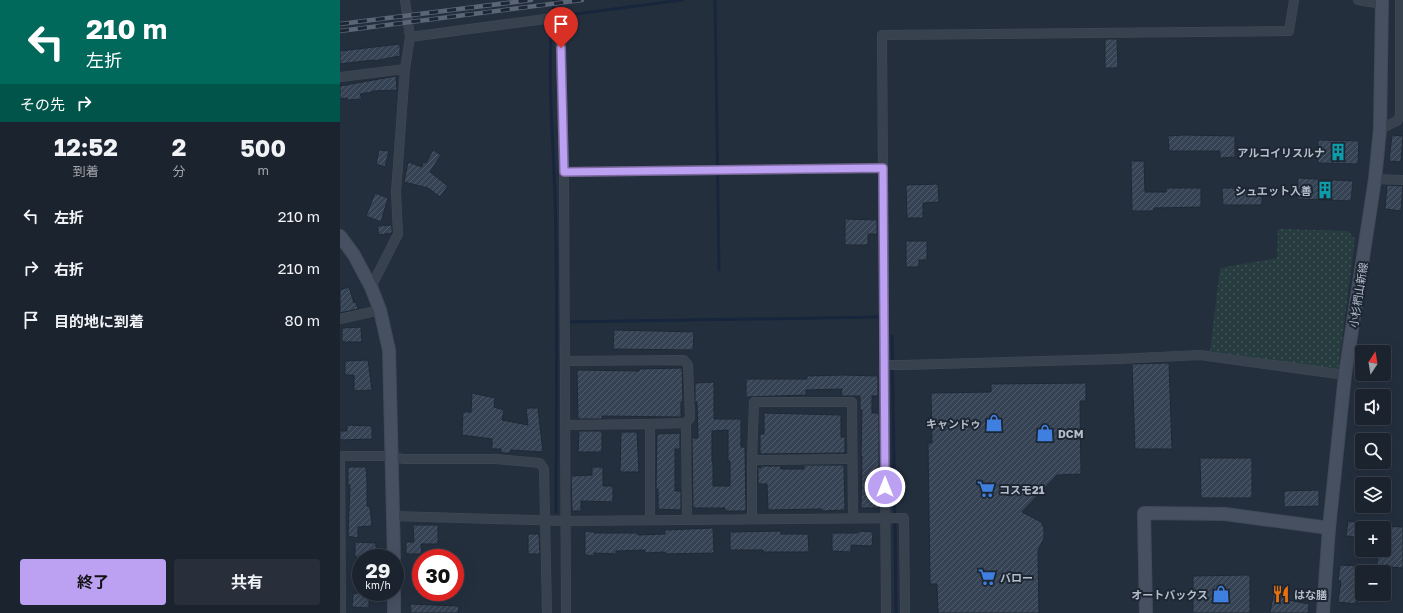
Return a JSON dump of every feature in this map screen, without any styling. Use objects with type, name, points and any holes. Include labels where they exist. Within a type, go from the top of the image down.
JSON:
[{"type":"street","points":[[371,287],[398,234],[396,192],[405,69],[410,37],[405,0]]},
{"type":"street","points":[[886,613],[882,35],[1289,31],[1294,0]]},
{"type":"street","points":[[1358,0],[1382,2]]},
{"type":"street","points":[[1380,129],[1397,122],[1400,116],[1400,0]]},
{"type":"street","name":"小杉椚山新線","points":[[1323,613],[1329,528],[1345,375],[1375,179],[1380,129],[1382,2]]},
{"type":"street","points":[[410,37],[560,17],[564,172],[566,361],[566,613]]},
{"type":"street","points":[[340,77],[405,69]]},
{"type":"street","points":[[564,172],[883,168]]},
{"type":"street","points":[[1375,179],[1403,180]]},
{"type":"street","points":[[340,236],[354,255],[371,287],[380,310],[389,350],[394,549]]},
{"type":"street","points":[[340,319],[380,310]]},
{"type":"street","points":[[885,364],[904,365],[1118,359],[1200,355],[1345,375]]},
{"type":"street","points":[[566,361],[684,360],[688,365],[690,418],[686,423],[687,520]]},
{"type":"street","points":[[752,519],[754,402],[852,402],[852,518]]},
{"type":"street","points":[[566,424],[686,423]]},
{"type":"street","points":[[650,424],[650,520]]},
{"type":"street","points":[[341,613],[340,456],[392,456],[403,459],[496,459],[540,463],[544,469],[547,613]]},
{"type":"street","points":[[752,460],[852,459]]},
{"type":"street","points":[[1146,613],[1144,513],[1225,514],[1329,528]]},
{"type":"street","points":[[393,516],[546,521],[904,518],[905,613]]},
{"type":"street","points":[[394,601],[394,613]]},
{"type":"green space","points":[[1278,229],[1348,231],[1355,239],[1338,370],[1210,351],[1220,268],[1277,258]]},
{"type":"building","points":[[1105,39],[1117,39],[1118,68],[1105,68]]},
{"type":"building","points":[[400,44],[400,56],[373,61],[340,64],[340,51]]},
{"type":"building","points":[[396,76],[397,90],[372,91],[360,94],[362,99],[340,99],[340,86]]},
{"type":"building","points":[[1392,135],[1403,136],[1401,162],[1389,161]]},
{"type":"building","points":[[1168,136],[1235,136],[1235,157],[1220,158],[1220,151],[1169,151]]},
{"type":"building","name":"アルコイリスルナ","points":[[1318,140],[1359,141],[1358,164],[1318,163]]},
{"type":"building","points":[[379,150],[389,151],[385,167],[376,164]]},
{"type":"building","points":[[433,150],[441,155],[430,172],[448,186],[440,197],[428,188],[404,182],[408,162],[422,167],[423,162],[426,163]]},
{"type":"building","points":[[1131,161],[1144,161],[1145,192],[1166,192],[1166,188],[1201,188],[1201,207],[1154,208],[1154,211],[1132,211]]},
{"type":"building","name":"シュエット入善","points":[[1298,178],[1353,181],[1351,201],[1297,199]]},
{"type":"building","points":[[938,184],[939,202],[923,203],[923,218],[907,218],[906,185]]},
{"type":"building","points":[[1387,185],[1403,186],[1401,211],[1385,209]]},
{"type":"building","points":[[1222,188],[1262,188],[1262,205],[1223,205]]},
{"type":"building","points":[[375,193],[388,198],[381,222],[366,216]]},
{"type":"building","points":[[845,219],[877,220],[877,234],[868,234],[868,245],[845,245]]},
{"type":"building","points":[[392,225],[392,233],[379,235],[377,226]]},
{"type":"building","points":[[906,241],[927,241],[927,260],[919,260],[919,267],[906,267]]},
{"type":"building","points":[[349,287],[354,303],[356,302],[358,309],[340,313],[340,290]]},
{"type":"building","points":[[361,327],[362,342],[342,342],[342,328]]},
{"type":"building","points":[[614,330],[694,332],[693,350],[613,349]]},
{"type":"building","points":[[368,360],[372,390],[354,391],[354,375],[345,375],[345,361]]},
{"type":"building","points":[[1169,363],[1172,449],[1135,449],[1132,364]]},
{"type":"building","points":[[682,368],[683,402],[681,402],[681,417],[602,416],[602,419],[578,419],[577,370],[639,371],[639,369]]},
{"type":"building","points":[[807,376],[878,376],[878,396],[872,396],[872,413],[879,413],[879,508],[861,508],[862,410],[860,410],[860,396],[841,396],[842,389],[806,390],[806,395],[746,397],[746,379],[807,379]]},
{"type":"building","points":[[714,382],[714,419],[741,419],[741,447],[745,447],[746,511],[725,511],[725,508],[693,508],[692,438],[698,438],[695,383]],"holes":[[[728,430],[728,461],[730,461],[730,486],[713,486],[712,431]]]},
{"type":"building","name":"コスモ21","points":[[1086,383],[1086,401],[1080,401],[1081,474],[1057,475],[1022,512],[1041,522],[1044,528],[1044,538],[1038,550],[1039,613],[938,613],[937,584],[930,584],[928,443],[932,443],[931,393],[991,392],[991,384]]},
{"type":"building","points":[[472,393],[495,398],[494,407],[504,410],[502,420],[528,425],[526,408],[538,408],[543,452],[511,450],[510,453],[501,453],[501,449],[492,449],[492,439],[462,435],[463,412],[471,412]]},
{"type":"building","points":[[764,413],[841,415],[841,437],[845,437],[845,453],[761,454],[760,434],[764,434]]},
{"type":"building","points":[[347,425],[372,426],[372,439],[340,440],[340,431],[347,431]]},
{"type":"building","points":[[579,431],[602,431],[602,452],[578,452]]},
{"type":"building","points":[[621,432],[637,432],[639,472],[620,472]]},
{"type":"building","points":[[680,433],[680,449],[675,449],[675,491],[681,491],[681,508],[680,510],[658,509],[658,489],[656,489],[657,434]]},
{"type":"building","points":[[1200,458],[1252,458],[1252,498],[1201,498]]},
{"type":"building","points":[[804,465],[844,465],[845,510],[768,510],[767,484],[758,484],[758,468],[761,468],[761,466],[781,466],[781,469],[804,469]]},
{"type":"building","points":[[348,467],[366,467],[367,506],[370,507],[372,526],[358,527],[358,538],[348,536],[350,485],[348,485]]},
{"type":"building","points":[[592,467],[603,467],[603,486],[613,486],[613,502],[581,501],[581,511],[572,511],[571,476],[592,475]]},
{"type":"building","points":[[1319,490],[1319,506],[1284,507],[1284,491]]},
{"type":"building","points":[[1348,521],[1355,522],[1355,537],[1346,536]]},
{"type":"building","points":[[413,525],[438,525],[438,544],[421,544],[422,549],[412,549],[412,554],[406,554],[406,542],[414,542]]},
{"type":"building","points":[[1391,526],[1403,527],[1403,568],[1391,567],[1391,565],[1377,565],[1378,557],[1391,557]]},
{"type":"building","points":[[713,528],[714,553],[665,554],[665,552],[645,553],[645,550],[616,551],[616,554],[594,553],[594,556],[585,555],[585,531],[594,533],[638,533],[638,535],[665,534],[665,530]]},
{"type":"building","points":[[781,531],[781,534],[808,534],[809,552],[730,550],[730,532]]},
{"type":"building","points":[[858,531],[873,532],[872,546],[851,545],[851,552],[832,551],[832,533],[858,533]]},
{"type":"building","points":[[528,534],[539,534],[540,554],[528,554]]},
{"type":"building","points":[[355,542],[376,543],[376,549],[355,549]]},
{"type":"building","points":[[1340,565],[1355,566],[1356,604],[1338,602],[1341,581],[1338,581]]},
{"type":"building","name":"オートバックス","points":[[1250,575],[1250,613],[1193,613],[1193,576]]},
{"type":"building","name":"はな膳","points":[[1275,585],[1290,588],[1288,600],[1309,604],[1308,613],[1270,613]]},
{"type":"building","points":[[352,601],[369,601],[369,608],[352,607]]},
{"type":"building","points":[[410,604],[459,606],[458,613],[411,613]]},
{"type":"waterway","points":[[554,0],[550,49],[550,74],[555,197],[557,354],[556,512]]},
{"type":"waterway","points":[[568,15],[682,0]]},
{"type":"waterway","points":[[715,0],[719,270]]},
{"type":"waterway","points":[[566,322],[880,317]]},
{"type":"waterway","points":[[892,336],[896,613]]},
{"type":"railway","points":[[340,24],[531,0]]},
{"type":"railway","points":[[340,31],[582,0]]},
{"type":"place","name":"アルコイリスルナ","points":[[1338,152]]},
{"type":"place","name":"シュエット入善","points":[[1325,190]]},
{"type":"place","name":"キャンドゥ","points":[[994,423]]},
{"type":"place","name":"DCM","points":[[1045,433]]},
{"type":"place","name":"コスモ21","points":[[986,489]]},
{"type":"place","name":"バロー","points":[[987,577]]},
{"type":"place","name":"オートバックス","points":[[1221,594]]},
{"type":"place","name":"はな膳","points":[[1281,594]]},
{"type":"route","points":[[561,48],[564,172],[883,168],[885,487]]}]
